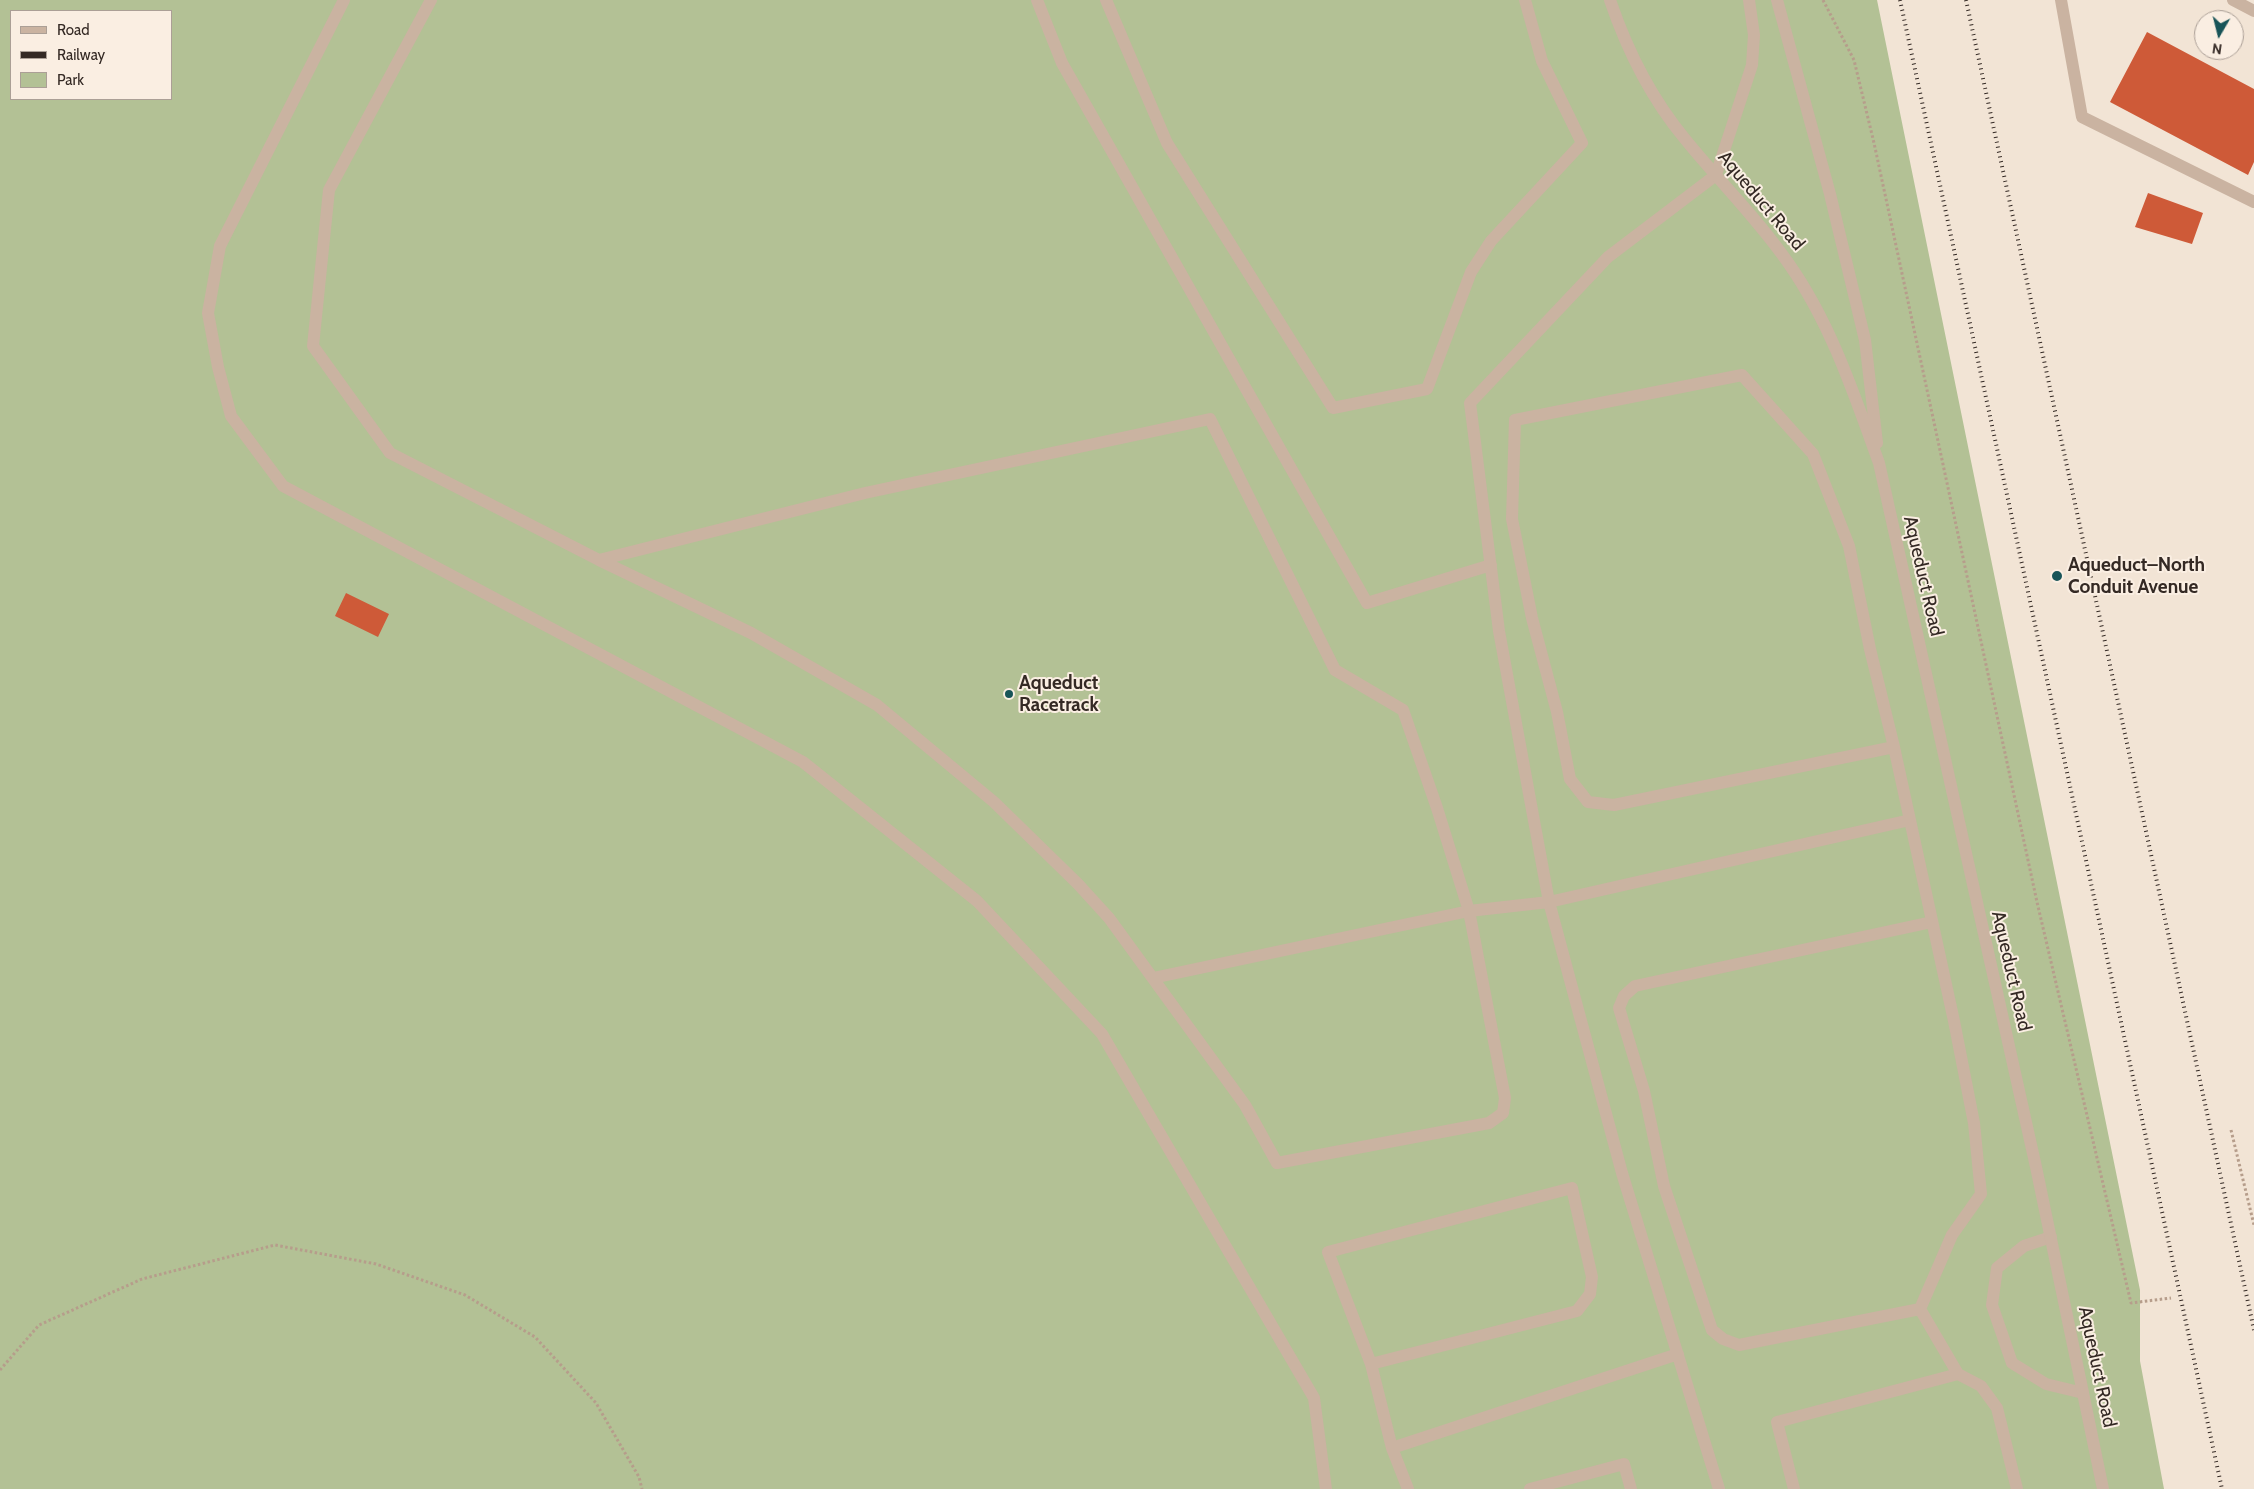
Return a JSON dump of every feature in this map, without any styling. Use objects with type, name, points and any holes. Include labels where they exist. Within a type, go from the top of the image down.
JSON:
[{"type":"street","points":[[344,0],[220,246],[208,313],[218,366],[231,416],[283,486],[803,762],[977,901],[1102,1034],[1314,1398],[1326,1489]]},
{"type":"street","points":[[431,0],[328,190],[313,346],[390,453],[599,560],[751,633],[877,705],[994,802],[1078,884],[1109,918],[1244,1105],[1277,1163],[1489,1123],[1503,1113],[1505,1098],[1469,912],[1437,808],[1403,710],[1335,670],[1210,419],[865,493],[599,560]]},
{"type":"street","points":[[1037,0],[1062,63],[1367,603],[1491,565]]},
{"type":"street","points":[[1106,0],[1167,143],[1332,408],[1428,389],[1471,272],[1491,241],[1582,143],[1542,61],[1525,0]]},
{"type":"street","name":"Aqueduct Road","points":[[1610,0],[1627,45],[1653,94],[1685,139],[1765,232],[1807,291],[1829,334],[1879,463]]},
{"type":"street","points":[[1719,1489],[1622,1174],[1549,902],[1500,631],[1470,403],[1608,257],[1716,175],[1752,65],[1754,35],[1749,0]]},
{"type":"street","name":"Aqueduct Road","points":[[1776,0],[1830,194],[1865,340],[1879,463],[2051,1237],[2103,1489]]},
{"type":"street","points":[[2062,0],[2082,117],[2254,202]]},
{"type":"street","points":[[2233,0],[2254,11]]},
{"type":"street","points":[[1894,747],[1614,805],[1588,802],[1570,779],[1557,712],[1532,618],[1512,519],[1515,420],[1742,375],[1813,454],[1849,546],[1870,649],[1894,747],[1910,820],[1974,1123],[1981,1194],[1952,1235],[1920,1309]]},
{"type":"street","points":[[1153,978],[1469,912],[1549,902],[1910,820]]},
{"type":"street","points":[[1920,1309],[1739,1345],[1723,1338],[1712,1330],[1664,1186],[1644,1091],[1619,1008],[1624,996],[1635,986],[1932,922]]},
{"type":"street","points":[[1372,1364],[1577,1311],[1590,1294],[1592,1277],[1572,1188],[1328,1252],[1372,1364],[1392,1448],[1408,1489]]},
{"type":"street","points":[[2051,1237],[2024,1246],[1996,1268],[1992,1305],[2012,1363],[2046,1384],[2083,1393]]},
{"type":"street","points":[[1920,1309],[1958,1374],[1981,1386],[1998,1408],[2017,1489]]},
{"type":"street","points":[[1392,1448],[1678,1354]]},
{"type":"street","points":[[1794,1489],[1777,1422],[1958,1374]]},
{"type":"street","points":[[1530,1489],[1624,1464],[1631,1489]]},
{"type":"path","points":[[1823,0],[1854,60],[1874,143],[2037,902],[2131,1303],[2171,1298]]},
{"type":"path","points":[[2231,1130],[2254,1225]]},
{"type":"path","points":[[0,1370],[39,1325],[142,1279],[275,1245],[376,1264],[465,1295],[535,1337],[596,1403],[639,1477],[642,1489]]},
{"type":"green space","name":"Aqueduct Racetrack","points":[[0,0],[1877,0],[2140,1290],[2140,1361],[2164,1489],[0,1489]]},
{"type":"building","points":[[2147,32],[2194,57],[2194,60],[2200,60],[2254,89],[2254,162],[2248,175],[2110,102]]},
{"type":"building","points":[[2148,193],[2203,213],[2192,244],[2135,227]]},
{"type":"building","points":[[346,593],[389,614],[378,637],[335,616]]},
{"type":"railway","points":[[1900,0],[2222,1489]]},
{"type":"railway","points":[[1966,0],[2254,1330]]},
{"type":"place","name":"Aqueduct–North Conduit Avenue","points":[[2057,576]]},
{"type":"place","name":"Aqueduct Racetrack","points":[[1009,694]]}]
